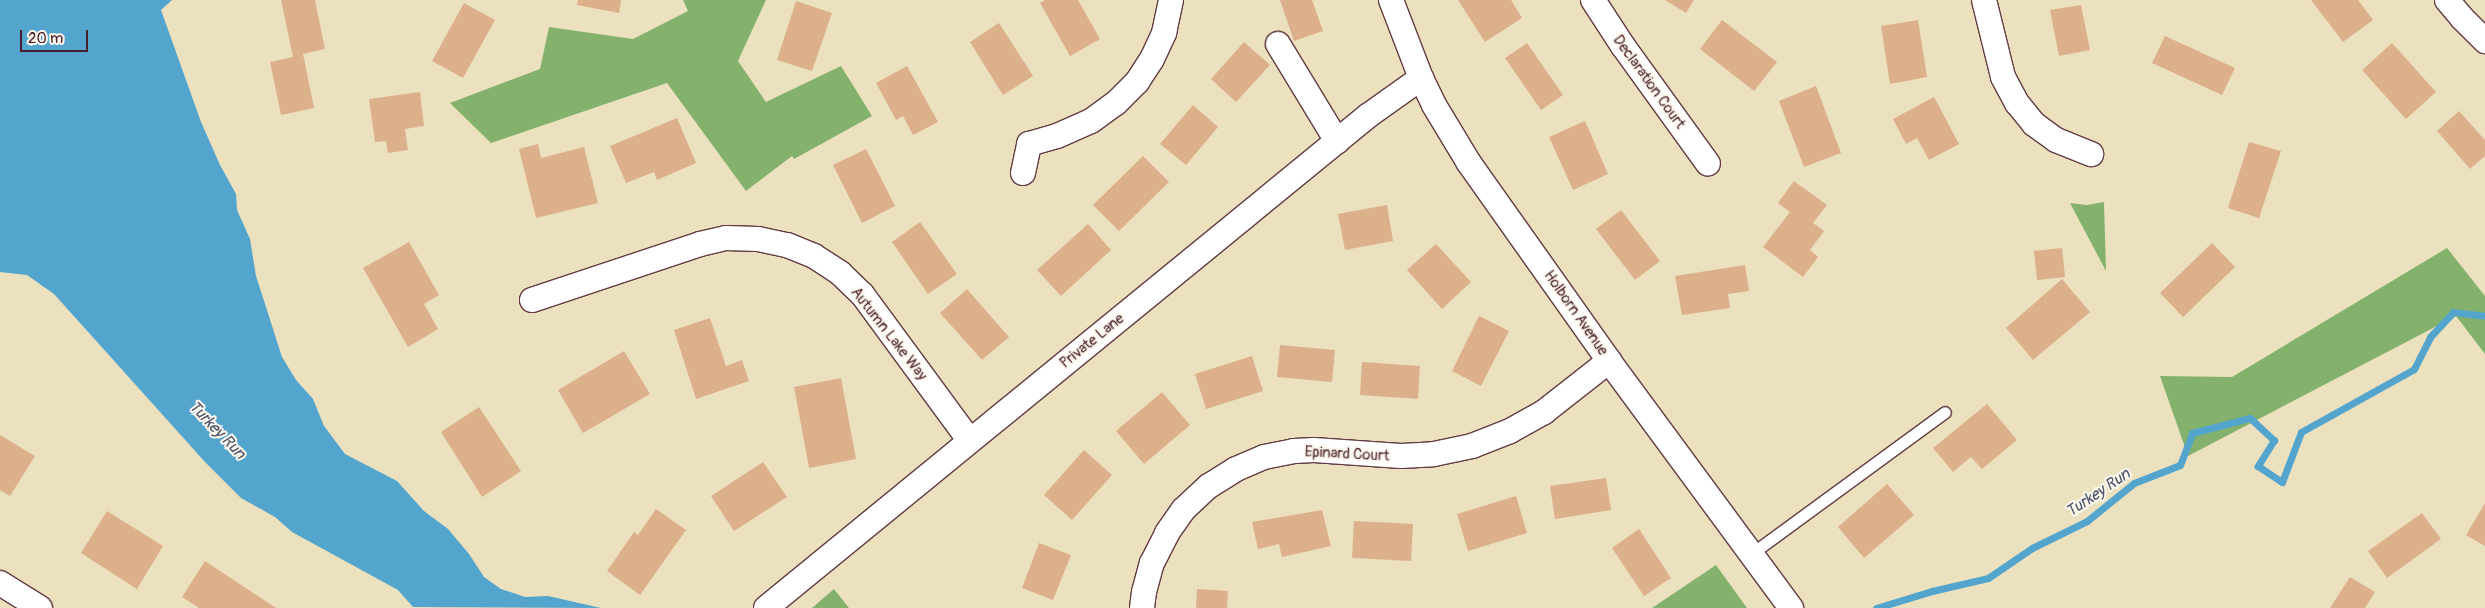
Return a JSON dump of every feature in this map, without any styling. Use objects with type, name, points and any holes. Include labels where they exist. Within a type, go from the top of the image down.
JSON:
[{"type":"street","points":[[1023,173],[1029,144],[1057,136],[1091,121],[1116,103],[1137,82],[1152,58],[1164,33],[1171,0]]},
{"type":"street","name":"Holborn Avenue","points":[[1391,0],[1421,78],[1434,105],[1469,163],[1609,360],[1791,608]]},
{"type":"street","name":"Declaration Court","points":[[1593,0],[1623,46],[1708,164]]},
{"type":"street","points":[[1984,0],[2003,77],[2017,103],[2034,124],[2056,140],[2091,154]]},
{"type":"street","points":[[2447,0],[2485,41]]},
{"type":"street","points":[[1278,44],[1337,141]]},
{"type":"street","name":"Private Lane","points":[[766,608],[1369,114],[1421,78]]},
{"type":"street","name":"Autumn Lake Way","points":[[532,300],[700,244],[726,238],[758,239],[787,245],[814,256],[840,273],[862,294],[970,440]]},
{"type":"street","name":"Epinard Court","points":[[1142,608],[1144,592],[1152,563],[1167,533],[1184,509],[1209,486],[1236,469],[1264,457],[1294,451],[1314,450],[1401,456],[1434,454],[1472,446],[1510,431],[1544,412],[1609,360]]},
{"type":"street","points":[[0,583],[40,608]]},
{"type":"lane","points":[[1751,554],[1945,412]]},
{"type":"green space","points":[[683,0],[766,0],[738,61],[766,102],[841,66],[872,116],[794,159],[792,156],[746,191],[667,83],[491,143],[450,103],[540,69],[549,27],[633,39],[688,11]]},
{"type":"green space","points":[[2104,202],[2106,271],[2070,203],[2087,205]]},
{"type":"green space","points":[[2447,248],[2485,296],[2485,354],[2456,316],[2188,456],[2160,376],[2232,377]]},
{"type":"green space","points":[[1716,565],[1747,608],[1652,608]]},
{"type":"green space","points":[[834,589],[849,608],[812,608]]},
{"type":"water","points":[[0,0],[172,0],[161,10],[201,122],[220,165],[236,194],[237,210],[250,239],[256,276],[282,357],[296,380],[313,399],[324,426],[345,454],[397,481],[424,511],[448,529],[469,554],[484,577],[501,589],[525,597],[548,596],[601,608],[413,607],[398,590],[292,532],[275,517],[241,498],[205,462],[54,294],[27,275],[0,272]]},
{"type":"building","points":[[281,0],[315,0],[325,49],[303,54],[314,108],[281,115],[270,62],[293,57]]},
{"type":"building","points":[[578,0],[621,0],[619,13],[577,5]]},
{"type":"building","points":[[1045,0],[1078,0],[1100,39],[1070,56],[1040,3]]},
{"type":"building","points":[[1280,0],[1312,0],[1323,31],[1294,41]]},
{"type":"building","points":[[1458,0],[1511,0],[1522,18],[1485,42]]},
{"type":"building","points":[[1665,0],[1694,0],[1686,13]]},
{"type":"building","points":[[2311,0],[2358,0],[2373,20],[2343,42]]},
{"type":"building","points":[[796,1],[832,13],[812,71],[777,60]]},
{"type":"building","points":[[464,3],[495,20],[463,78],[432,61]]},
{"type":"building","points":[[2081,5],[2090,50],[2059,56],[2050,10]]},
{"type":"building","points":[[1722,20],[1777,62],[1754,91],[1700,49]]},
{"type":"building","points":[[1918,20],[1927,77],[1890,84],[1881,26]]},
{"type":"building","points":[[999,23],[1033,76],[1003,95],[970,42]]},
{"type":"building","points":[[2165,36],[2235,68],[2222,95],[2152,63]]},
{"type":"building","points":[[1244,42],[1270,65],[1236,102],[1211,79]]},
{"type":"building","points":[[1527,43],[1563,95],[1541,110],[1505,58]]},
{"type":"building","points":[[2392,43],[2436,92],[2406,119],[2362,70]]},
{"type":"building","points":[[907,66],[938,122],[913,135],[903,116],[896,120],[876,83]]},
{"type":"building","points":[[1816,86],[1841,153],[1804,167],[1779,101]]},
{"type":"building","points":[[420,92],[424,126],[405,129],[408,150],[388,153],[386,141],[375,142],[369,99]]},
{"type":"building","points":[[1934,97],[1959,144],[1929,160],[1917,138],[1906,144],[1893,119]]},
{"type":"building","points":[[1193,105],[1218,127],[1186,165],[1160,144]]},
{"type":"building","points":[[2459,111],[2485,140],[2485,156],[2470,169],[2437,131]]},
{"type":"building","points":[[677,118],[696,163],[657,180],[654,172],[626,183],[610,146]]},
{"type":"building","points":[[1585,121],[1608,174],[1573,190],[1549,137]]},
{"type":"building","points":[[2249,142],[2281,151],[2259,218],[2228,208]]},
{"type":"building","points":[[538,144],[541,158],[584,147],[598,203],[536,218],[519,149]]},
{"type":"building","points":[[866,149],[895,206],[862,223],[833,165]]},
{"type":"building","points":[[1143,156],[1169,182],[1119,231],[1093,205]]},
{"type":"building","points":[[1794,181],[1827,205],[1813,223],[1824,231],[1810,250],[1818,257],[1803,277],[1763,247],[1790,212],[1778,203]]},
{"type":"building","points":[[1387,205],[1393,241],[1345,250],[1338,214]]},
{"type":"building","points":[[1621,210],[1660,261],[1635,280],[1596,229]]},
{"type":"building","points":[[920,222],[957,274],[928,294],[892,242]]},
{"type":"building","points":[[1088,224],[1111,250],[1061,296],[1037,270]]},
{"type":"building","points":[[409,242],[439,295],[424,304],[438,329],[408,347],[363,268]]},
{"type":"building","points":[[2212,243],[2235,267],[2183,317],[2160,293]]},
{"type":"building","points":[[1436,244],[1471,282],[1442,309],[1407,270]]},
{"type":"building","points":[[2062,248],[2065,277],[2037,280],[2034,251]]},
{"type":"building","points":[[1745,265],[1749,291],[1728,294],[1730,308],[1682,315],[1675,276]]},
{"type":"building","points":[[2062,279],[2090,312],[2033,360],[2006,328]]},
{"type":"building","points":[[967,289],[1009,337],[982,360],[940,313]]},
{"type":"building","points":[[1479,316],[1509,331],[1481,386],[1452,371]]},
{"type":"building","points":[[710,318],[726,366],[742,360],[749,381],[696,399],[674,330]]},
{"type":"building","points":[[1280,345],[1335,350],[1332,382],[1277,377]]},
{"type":"building","points":[[624,351],[650,394],[583,433],[558,390]]},
{"type":"building","points":[[1252,356],[1263,391],[1206,409],[1195,374]]},
{"type":"building","points":[[1362,362],[1420,366],[1418,399],[1360,395]]},
{"type":"building","points":[[841,378],[856,459],[809,468],[794,387]]},
{"type":"building","points":[[1162,392],[1190,425],[1144,464],[1116,431]]},
{"type":"building","points":[[1987,404],[2017,440],[1982,469],[1971,457],[1953,472],[1933,448]]},
{"type":"building","points":[[479,407],[521,471],[482,497],[441,432]]},
{"type":"building","points":[[0,435],[35,456],[10,496],[0,490]]},
{"type":"building","points":[[1084,450],[1112,475],[1072,520],[1044,495]]},
{"type":"building","points":[[763,462],[787,497],[734,531],[711,496]]},
{"type":"building","points":[[1606,478],[1611,510],[1555,519],[1550,486]]},
{"type":"building","points":[[1887,484],[1914,515],[1864,558],[1838,527]]},
{"type":"building","points":[[1516,496],[1527,533],[1468,551],[1457,514]]},
{"type":"building","points":[[2485,503],[2485,546],[2466,535]]},
{"type":"building","points":[[656,509],[686,530],[640,595],[607,571],[634,532],[638,535]]},
{"type":"building","points":[[1322,510],[1331,546],[1282,557],[1279,544],[1258,549],[1252,522]]},
{"type":"building","points":[[107,511],[163,546],[137,589],[81,553]]},
{"type":"building","points":[[2422,513],[2441,539],[2387,578],[2368,551]]},
{"type":"building","points":[[1354,521],[1413,524],[1411,561],[1352,558]]},
{"type":"building","points":[[1639,529],[1671,578],[1644,596],[1612,548]]},
{"type":"building","points":[[1039,543],[1071,555],[1053,600],[1022,588]]},
{"type":"building","points":[[205,561],[276,608],[199,608],[182,597]]},
{"type":"building","points":[[2350,577],[2375,592],[2365,608],[2330,608]]},
{"type":"building","points":[[1197,589],[1228,591],[1227,608],[1196,608]]},
{"type":"waterway","name":"Turkey Run","points":[[1876,608],[1932,591],[1988,578],[2032,548],[2087,521],[2134,483],[2180,465],[2192,433],[2250,418],[2274,440],[2258,466],[2282,482],[2301,432],[2414,369],[2430,337],[2453,312],[2485,316]]}]
